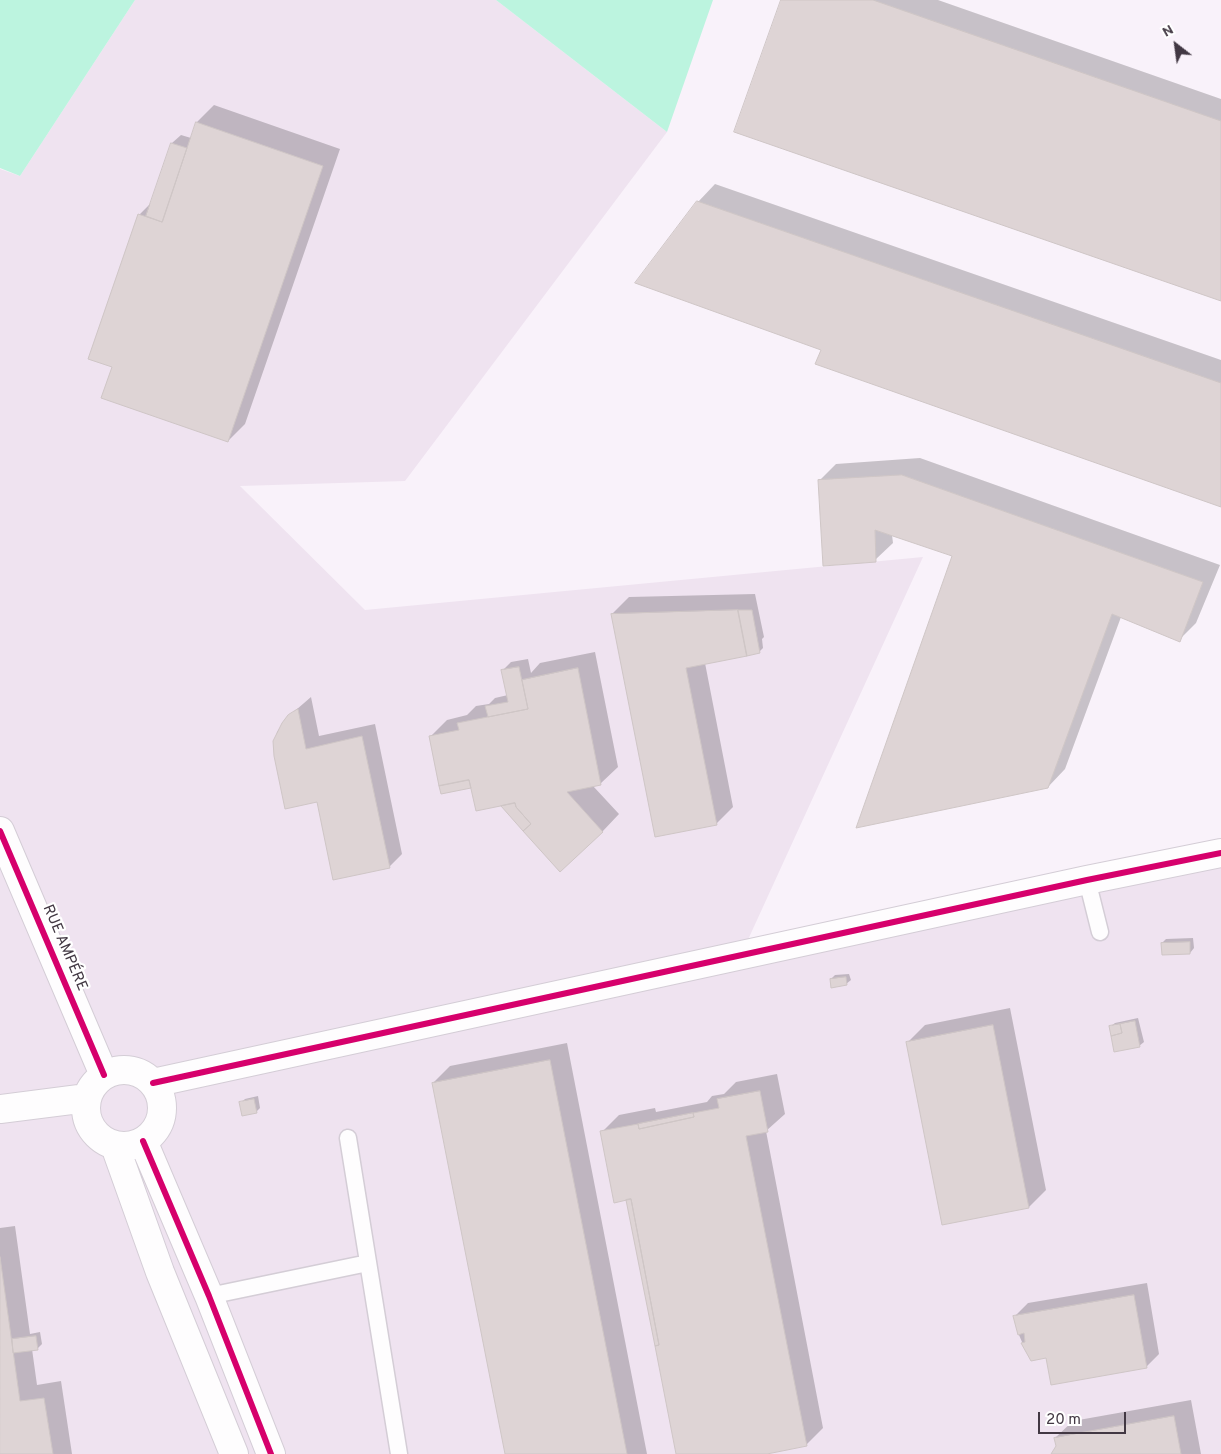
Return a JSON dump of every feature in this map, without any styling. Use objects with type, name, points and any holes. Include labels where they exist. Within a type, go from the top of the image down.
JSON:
[{"type":"street","name":"RUE AMPÉRE","points":[[0,831],[104,1075]]},
{"type":"street","points":[[153,1083],[1087,880],[1221,853]]},
{"type":"street","points":[[128,1070],[142,1075],[153,1083],[161,1097],[162,1110],[157,1128],[143,1141],[128,1146],[115,1146],[101,1139],[91,1128],[86,1113],[87,1098],[94,1085],[104,1075],[128,1070]]},
{"type":"street","points":[[0,1109],[87,1098]]},
{"type":"street","points":[[143,1141],[209,1296],[271,1454]]},
{"type":"street","points":[[115,1146],[160,1272],[234,1454]]},
{"type":"lane","points":[[1087,880],[1100,932]]},
{"type":"lane","points":[[348,1138],[399,1454]]},
{"type":"lane","points":[[209,1296],[368,1263]]},
{"type":"shaded area","points":[[135,0],[496,0],[667,132],[405,481],[240,486],[365,610],[923,557],[741,955],[1221,844],[1221,1454],[0,1454],[0,169],[20,176]]},
{"type":"green space","points":[[0,0],[135,0],[20,176],[0,168]]},
{"type":"green space","points":[[496,0],[713,0],[667,132]]},
{"type":"building","points":[[781,0],[873,0],[1221,121],[1221,301],[734,132]]},
{"type":"building","points":[[196,122],[323,166],[228,442],[101,398],[112,367],[88,359],[138,214],[162,222]]},
{"type":"building","points":[[171,143],[187,148],[162,222],[146,216]]},
{"type":"building","points":[[697,201],[1221,383],[1221,507],[815,364],[821,350],[635,283]]},
{"type":"building","points":[[902,475],[1203,582],[1180,642],[1112,614],[1048,788],[856,828],[952,556],[875,530],[876,562],[823,566],[818,480]]},
{"type":"building","points":[[738,610],[752,610],[760,653],[747,656]]},
{"type":"building","points":[[738,610],[747,656],[686,668],[717,825],[655,837],[611,614]]},
{"type":"building","points":[[519,667],[528,709],[488,717],[485,706],[508,702],[501,670]]},
{"type":"building","points":[[578,668],[601,785],[567,792],[603,832],[560,872],[523,831],[531,824],[516,807],[515,803],[476,811],[469,780],[439,786],[429,736],[459,730],[457,723],[528,709],[522,680]]},
{"type":"building","points":[[298,709],[306,749],[362,736],[390,868],[333,880],[317,802],[285,809],[274,756],[273,741],[288,715]]},
{"type":"building","points":[[469,780],[471,788],[441,794],[439,786]]},
{"type":"building","points":[[515,803],[516,807],[531,824],[523,831],[501,806]]},
{"type":"building","points":[[1190,942],[1190,954],[1162,955],[1161,943]]},
{"type":"building","points":[[846,977],[847,985],[831,988],[830,979]]},
{"type":"building","points":[[1135,1021],[1140,1047],[1114,1052],[1111,1036],[1122,1033],[1120,1024]]},
{"type":"building","points":[[1120,1024],[1122,1033],[1111,1036],[1109,1026]]},
{"type":"building","points":[[993,1025],[1029,1208],[942,1225],[906,1042]]},
{"type":"building","points":[[550,1060],[627,1454],[505,1454],[432,1083]]},
{"type":"building","points":[[760,1091],[768,1132],[746,1136],[807,1446],[767,1454],[676,1454],[655,1346],[659,1345],[631,1199],[614,1203],[600,1131],[638,1124],[639,1129],[694,1117],[693,1113],[719,1108],[717,1099]]},
{"type":"building","points":[[254,1099],[257,1113],[242,1116],[239,1102]]},
{"type":"building","points":[[693,1113],[694,1117],[639,1129],[638,1124]]},
{"type":"building","points":[[631,1199],[659,1345],[655,1346],[626,1200]]},
{"type":"building","points":[[0,1257],[20,1401],[44,1398],[53,1454],[0,1454]]},
{"type":"building","points":[[1134,1295],[1147,1368],[1051,1385],[1046,1358],[1031,1361],[1021,1343],[1025,1342],[1024,1333],[1018,1335],[1013,1316]]},
{"type":"building","points":[[36,1336],[38,1350],[13,1353],[12,1339]]},
{"type":"building","points":[[1174,1416],[1181,1454],[1051,1454],[1056,1446],[1054,1438]]},
{"type":"cycle path","points":[[0,831],[104,1075]]},
{"type":"cycle path","points":[[153,1083],[1087,880],[1221,853]]},
{"type":"cycle path","points":[[143,1141],[209,1296],[271,1454]]}]
